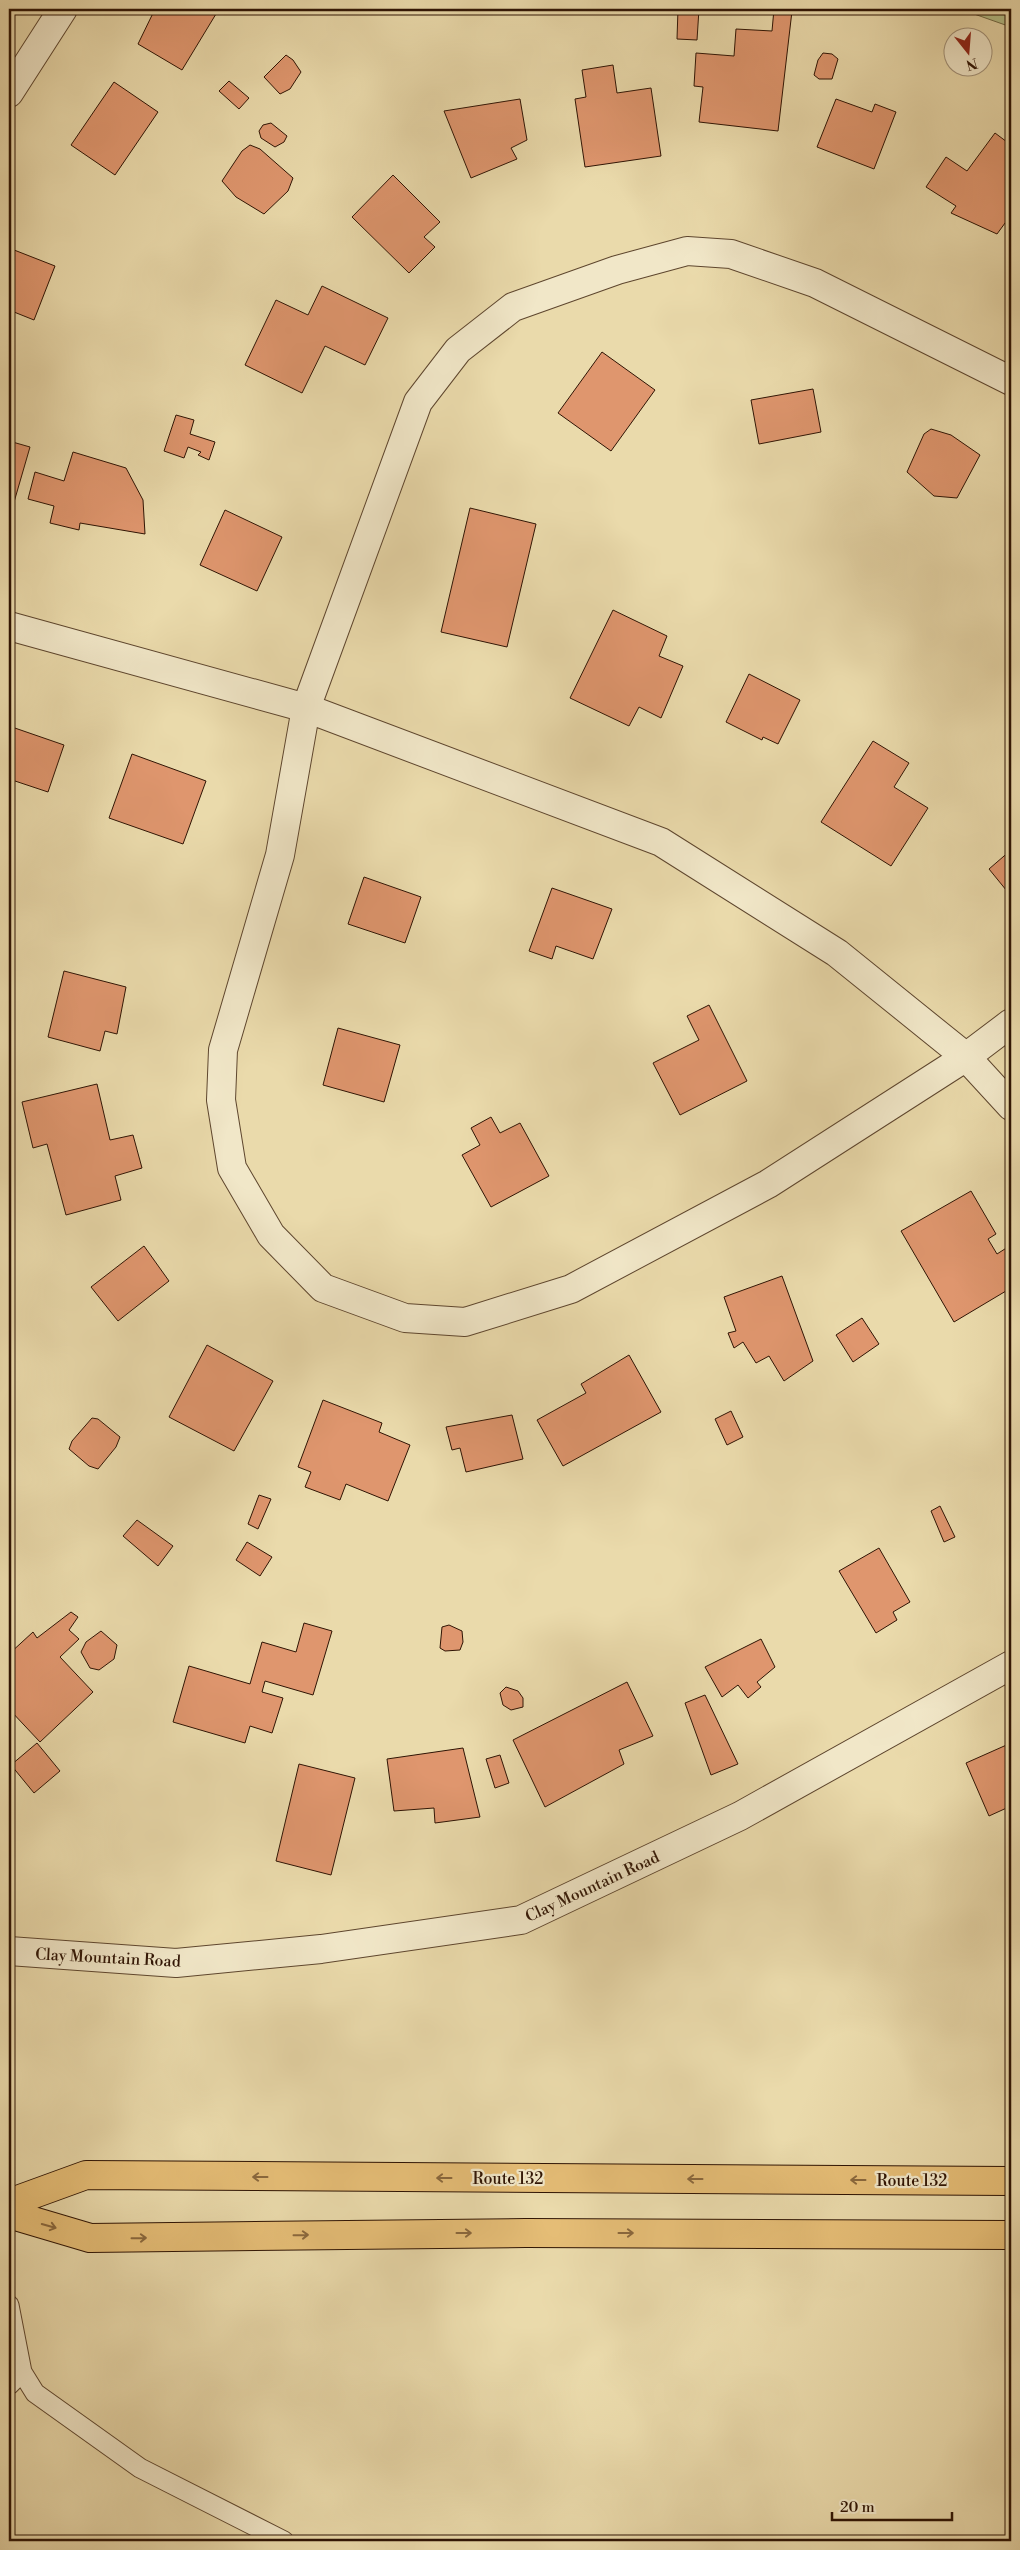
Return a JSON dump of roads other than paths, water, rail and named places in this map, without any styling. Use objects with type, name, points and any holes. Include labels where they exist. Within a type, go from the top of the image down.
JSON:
[{"type":"highway","name":"Route 132","points":[[9,2203],[86,2175],[1011,2181]]},
{"type":"highway","points":[[9,2214],[90,2238],[507,2233],[1011,2235]]},
{"type":"street","points":[[9,93],[63,9]]},
{"type":"street","points":[[1011,382],[815,283],[732,254],[687,251],[617,270],[513,307],[458,350],[418,402],[306,708],[280,855],[223,1050],[221,1100],[232,1168],[271,1235],[323,1288],[405,1318],[465,1322],[571,1290],[768,1184],[966,1057],[1011,1023]]},
{"type":"street","points":[[9,626],[306,708],[661,842],[837,953],[966,1057],[1011,1106]]},
{"type":"street","name":"Clay Mountain Road","points":[[9,1951],[176,1963],[321,1949],[521,1920],[740,1816],[1011,1665]]},
{"type":"lane","points":[[9,2305],[22,2372],[35,2393],[140,2468],[284,2541]]},
{"type":"lane","points":[[9,2385],[22,2372]]}]
